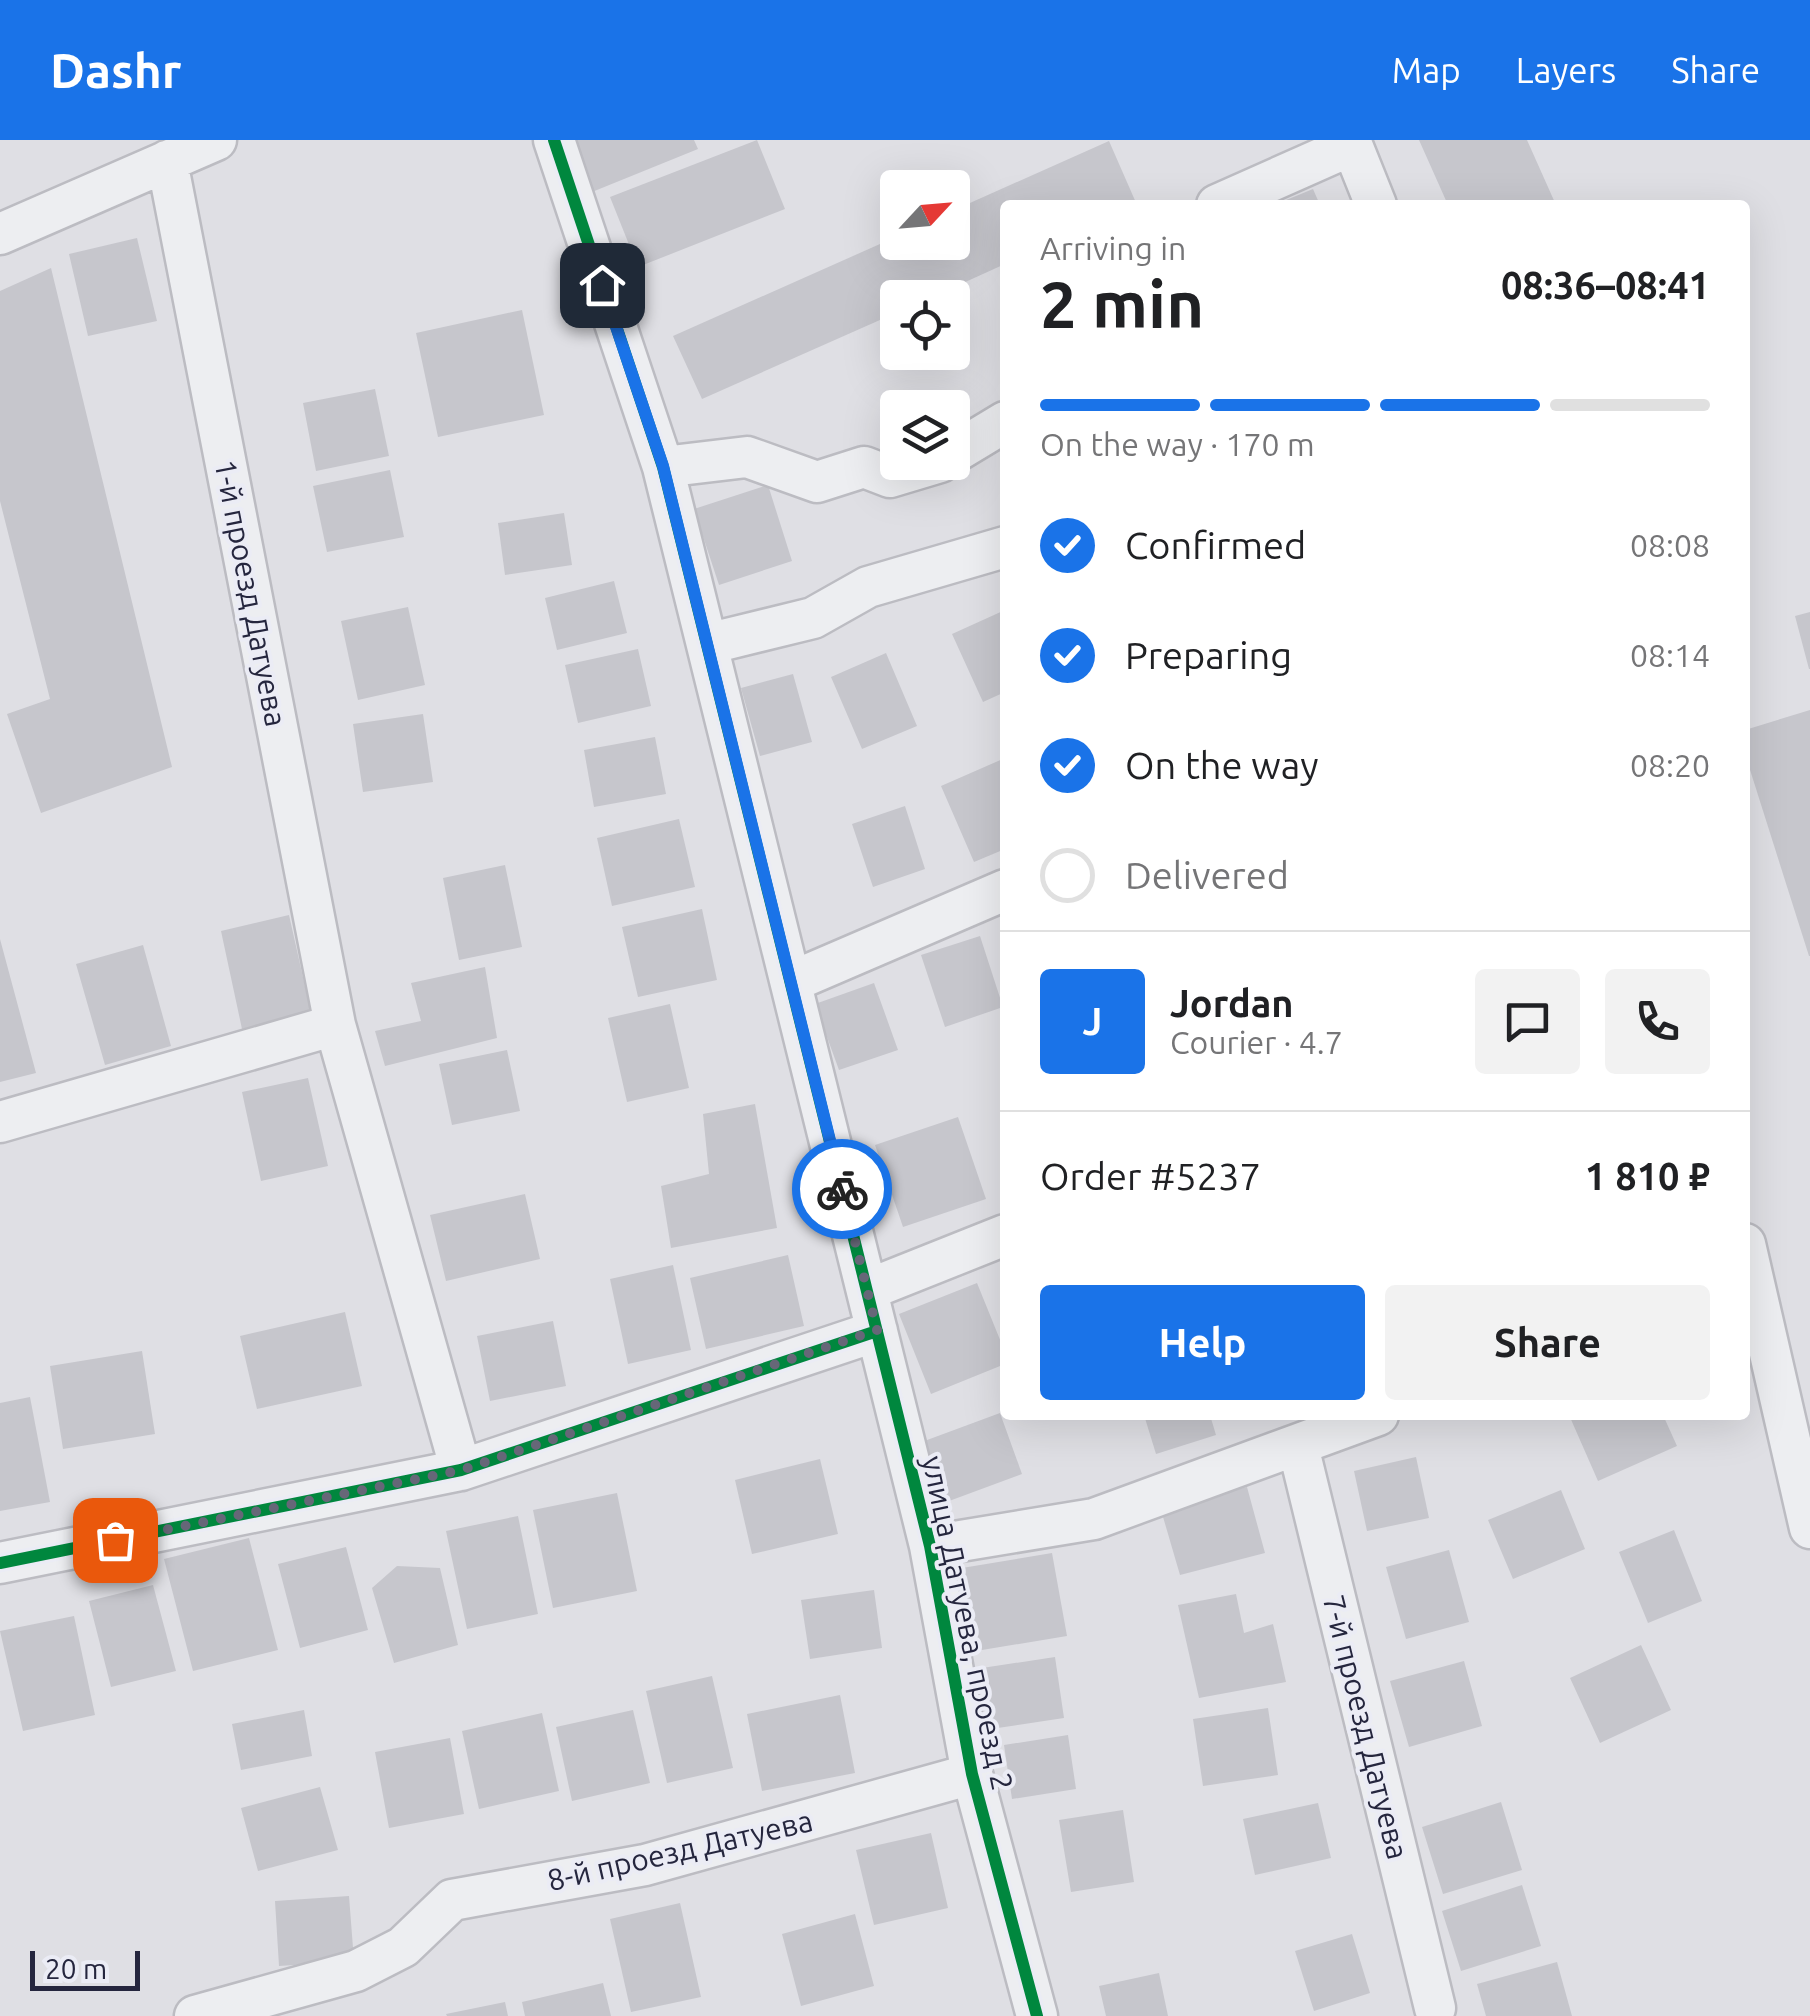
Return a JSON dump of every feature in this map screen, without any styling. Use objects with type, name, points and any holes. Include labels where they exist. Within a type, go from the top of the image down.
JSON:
[{"type":"street","points":[[0,234],[216,140]]},
{"type":"street","name":"улица Датуева, проезд 2","points":[[554,140],[663,466],[930,1546],[972,1774],[1036,2016]]},
{"type":"street","points":[[1228,200],[1351,142],[1374,200]]},
{"type":"street","name":"1-й проезд Датуева","points":[[167,161],[335,1025],[462,1470]]},
{"type":"street","points":[[970,443],[1000,425]]},
{"type":"street","points":[[663,466],[747,457],[817,482],[864,467],[880,474]]},
{"type":"street","points":[[707,644],[812,618],[868,587],[1000,548]]},
{"type":"street","points":[[791,982],[1000,892]]},
{"type":"street","points":[[0,1122],[335,1025]]},
{"type":"street","points":[[867,1290],[1000,1237]]},
{"type":"street","points":[[1750,1261],[1798,1419],[1810,1528]]},
{"type":"street","points":[[0,1563],[462,1470],[877,1330]]},
{"type":"street","points":[[930,1546],[1094,1519],[1365,1420]]},
{"type":"street","name":"7-й проезд Датуева","points":[[1298,1446],[1435,2008]]},
{"type":"street","name":"8-й проезд Датуева","points":[[196,2016],[356,1970],[403,1947],[452,1900],[645,1864],[972,1774]]},
{"type":"building","points":[[571,140],[694,140],[698,149],[592,192]]},
{"type":"building","points":[[757,140],[785,209],[638,267],[610,197]]},
{"type":"building","points":[[1419,140],[1527,140],[1554,200],[1446,200]]},
{"type":"building","points":[[1109,141],[1135,200],[1000,200],[1000,266],[970,280],[880,280],[880,320],[702,399],[673,336],[880,244],[880,260],[970,260],[970,203]]},
{"type":"building","points":[[1313,189],[1318,200],[1286,200]]},
{"type":"building","points":[[137,238],[157,321],[88,336],[69,254]]},
{"type":"building","points":[[51,268],[172,767],[41,813],[7,714],[50,699],[0,501],[0,291]]},
{"type":"building","points":[[522,310],[544,415],[438,437],[416,333]]},
{"type":"building","points":[[375,389],[389,456],[316,471],[303,403]]},
{"type":"building","points":[[390,470],[404,537],[327,552],[313,486]]},
{"type":"building","points":[[768,485],[792,561],[719,585],[694,509]]},
{"type":"building","points":[[564,513],[572,565],[505,575],[498,523]]},
{"type":"building","points":[[614,581],[627,633],[557,650],[545,598]]},
{"type":"building","points":[[408,607],[425,685],[358,700],[341,621]]},
{"type":"building","points":[[1000,612],[1000,694],[983,702],[952,634]]},
{"type":"building","points":[[1810,612],[1810,669],[1809,669],[1795,616]]},
{"type":"building","points":[[638,649],[651,706],[578,723],[565,665]]},
{"type":"building","points":[[886,653],[917,726],[862,749],[831,677]]},
{"type":"building","points":[[793,674],[812,742],[760,756],[741,688]]},
{"type":"building","points":[[1810,710],[1810,956],[1750,770],[1750,728]]},
{"type":"building","points":[[423,714],[433,782],[363,792],[353,724]]},
{"type":"building","points":[[655,737],[666,794],[594,807],[584,750]]},
{"type":"building","points":[[1000,760],[1000,851],[974,862],[941,786]]},
{"type":"building","points":[[905,806],[925,869],[873,887],[852,824]]},
{"type":"building","points":[[679,819],[695,887],[612,906],[597,838]]},
{"type":"building","points":[[505,865],[522,947],[459,960],[443,878]]},
{"type":"building","points":[[702,909],[717,980],[638,997],[622,927]]},
{"type":"building","points":[[289,915],[311,1013],[242,1029],[221,931]]},
{"type":"building","points":[[980,936],[1000,1008],[945,1027],[921,955]]},
{"type":"building","points":[[0,939],[36,1073],[0,1082]]},
{"type":"building","points":[[143,945],[171,1046],[105,1065],[76,964]]},
{"type":"building","points":[[485,967],[497,1038],[385,1066],[375,1031],[421,1021],[411,983]]},
{"type":"building","points":[[874,983],[898,1050],[839,1070],[815,1004]]},
{"type":"building","points":[[670,1004],[689,1088],[627,1102],[608,1018]]},
{"type":"building","points":[[507,1050],[520,1111],[452,1125],[439,1064]]},
{"type":"building","points":[[308,1078],[328,1166],[261,1181],[242,1092]]},
{"type":"building","points":[[755,1104],[777,1228],[671,1248],[661,1186],[709,1174],[703,1114]]},
{"type":"building","points":[[958,1117],[986,1199],[903,1227],[875,1145]]},
{"type":"building","points":[[525,1194],[540,1259],[446,1281],[430,1215]]},
{"type":"building","points":[[788,1255],[804,1326],[706,1349],[690,1278]]},
{"type":"building","points":[[673,1265],[691,1350],[628,1364],[610,1279]]},
{"type":"building","points":[[977,1283],[1000,1340],[1000,1366],[931,1394],[899,1314]]},
{"type":"building","points":[[345,1312],[362,1386],[257,1409],[240,1336]]},
{"type":"building","points":[[553,1321],[566,1386],[490,1401],[477,1336]]},
{"type":"building","points":[[142,1351],[155,1434],[63,1449],[50,1366]]},
{"type":"building","points":[[30,1397],[50,1502],[0,1511],[0,1403]]},
{"type":"building","points":[[1000,1413],[1022,1474],[941,1504],[919,1443]]},
{"type":"building","points":[[1146,1420],[1212,1420],[1216,1435],[1156,1454]]},
{"type":"building","points":[[1571,1420],[1665,1420],[1677,1446],[1598,1481]]},
{"type":"building","points":[[1416,1457],[1429,1518],[1367,1531],[1354,1471]]},
{"type":"building","points":[[820,1459],[838,1534],[752,1554],[735,1480]]},
{"type":"building","points":[[1247,1487],[1265,1553],[1180,1575],[1161,1510]]},
{"type":"building","points":[[1561,1490],[1585,1549],[1513,1579],[1488,1520]]},
{"type":"building","points":[[617,1493],[637,1591],[553,1608],[533,1510]]},
{"type":"building","points":[[518,1516],[538,1614],[467,1629],[446,1531]]},
{"type":"building","points":[[1674,1530],[1702,1601],[1648,1623],[1619,1552]]},
{"type":"building","points":[[249,1538],[278,1650],[193,1671],[164,1559]]},
{"type":"building","points":[[346,1547],[368,1630],[300,1648],[278,1564]]},
{"type":"building","points":[[1449,1550],[1469,1622],[1406,1639],[1386,1567]]},
{"type":"building","points":[[1052,1553],[1067,1636],[976,1651],[962,1568]]},
{"type":"building","points":[[397,1566],[440,1568],[458,1645],[394,1663],[372,1588]]},
{"type":"building","points":[[153,1585],[176,1671],[111,1687],[89,1601]]},
{"type":"building","points":[[874,1590],[882,1648],[810,1659],[801,1600]]},
{"type":"building","points":[[1236,1594],[1244,1633],[1273,1624],[1286,1682],[1199,1698],[1178,1605]]},
{"type":"building","points":[[74,1616],[95,1715],[23,1731],[0,1631]]},
{"type":"building","points":[[1641,1645],[1671,1710],[1600,1743],[1570,1678]]},
{"type":"building","points":[[1055,1657],[1064,1718],[991,1729],[982,1668]]},
{"type":"building","points":[[1464,1661],[1482,1726],[1409,1747],[1390,1681]]},
{"type":"building","points":[[712,1676],[733,1768],[667,1783],[646,1691]]},
{"type":"building","points":[[840,1695],[855,1773],[762,1791],[747,1714]]},
{"type":"building","points":[[1268,1708],[1278,1775],[1203,1786],[1193,1719]]},
{"type":"building","points":[[304,1710],[312,1756],[241,1770],[232,1724]]},
{"type":"building","points":[[633,1710],[650,1783],[572,1801],[556,1727]]},
{"type":"building","points":[[542,1713],[559,1791],[479,1809],[462,1731]]},
{"type":"building","points":[[1068,1735],[1076,1789],[1012,1799],[1004,1745]]},
{"type":"building","points":[[450,1738],[464,1814],[389,1828],[375,1752]]},
{"type":"building","points":[[320,1787],[338,1850],[258,1871],[241,1808]]},
{"type":"building","points":[[1501,1802],[1522,1870],[1443,1894],[1422,1827]]},
{"type":"building","points":[[1318,1803],[1331,1858],[1255,1875],[1243,1819]]},
{"type":"building","points":[[1123,1810],[1134,1882],[1071,1892],[1059,1820]]},
{"type":"building","points":[[931,1833],[948,1908],[874,1925],[856,1850]]},
{"type":"building","points":[[1522,1885],[1541,1946],[1461,1971],[1442,1911]]},
{"type":"building","points":[[349,1896],[354,1961],[279,1966],[275,1901]]},
{"type":"building","points":[[680,1903],[701,1997],[631,2012],[610,1919]]},
{"type":"building","points":[[855,1914],[874,1986],[801,2006],[782,1934]]},
{"type":"building","points":[[1352,1934],[1370,1993],[1314,2011],[1295,1951]]},
{"type":"building","points":[[1557,1962],[1572,2016],[1486,2016],[1477,1984]]},
{"type":"building","points":[[1159,1973],[1168,2016],[1106,2016],[1099,1986]]},
{"type":"building","points":[[603,1983],[611,2016],[525,2016],[522,2002]]},
{"type":"building","points":[[505,2002],[508,2016],[446,2014]]},
{"type":"cycle path","points":[[554,140],[663,467],[930,1546],[972,1774],[1037,2016]]},
{"type":"cycle path","points":[[0,1563],[461,1470],[877,1331]]},
{"type":"way so far","points":[[115,1540],[462,1470],[877,1330],[842,1189]]},
{"type":"route","points":[[602,285],[663,466],[842,1189]]}]
